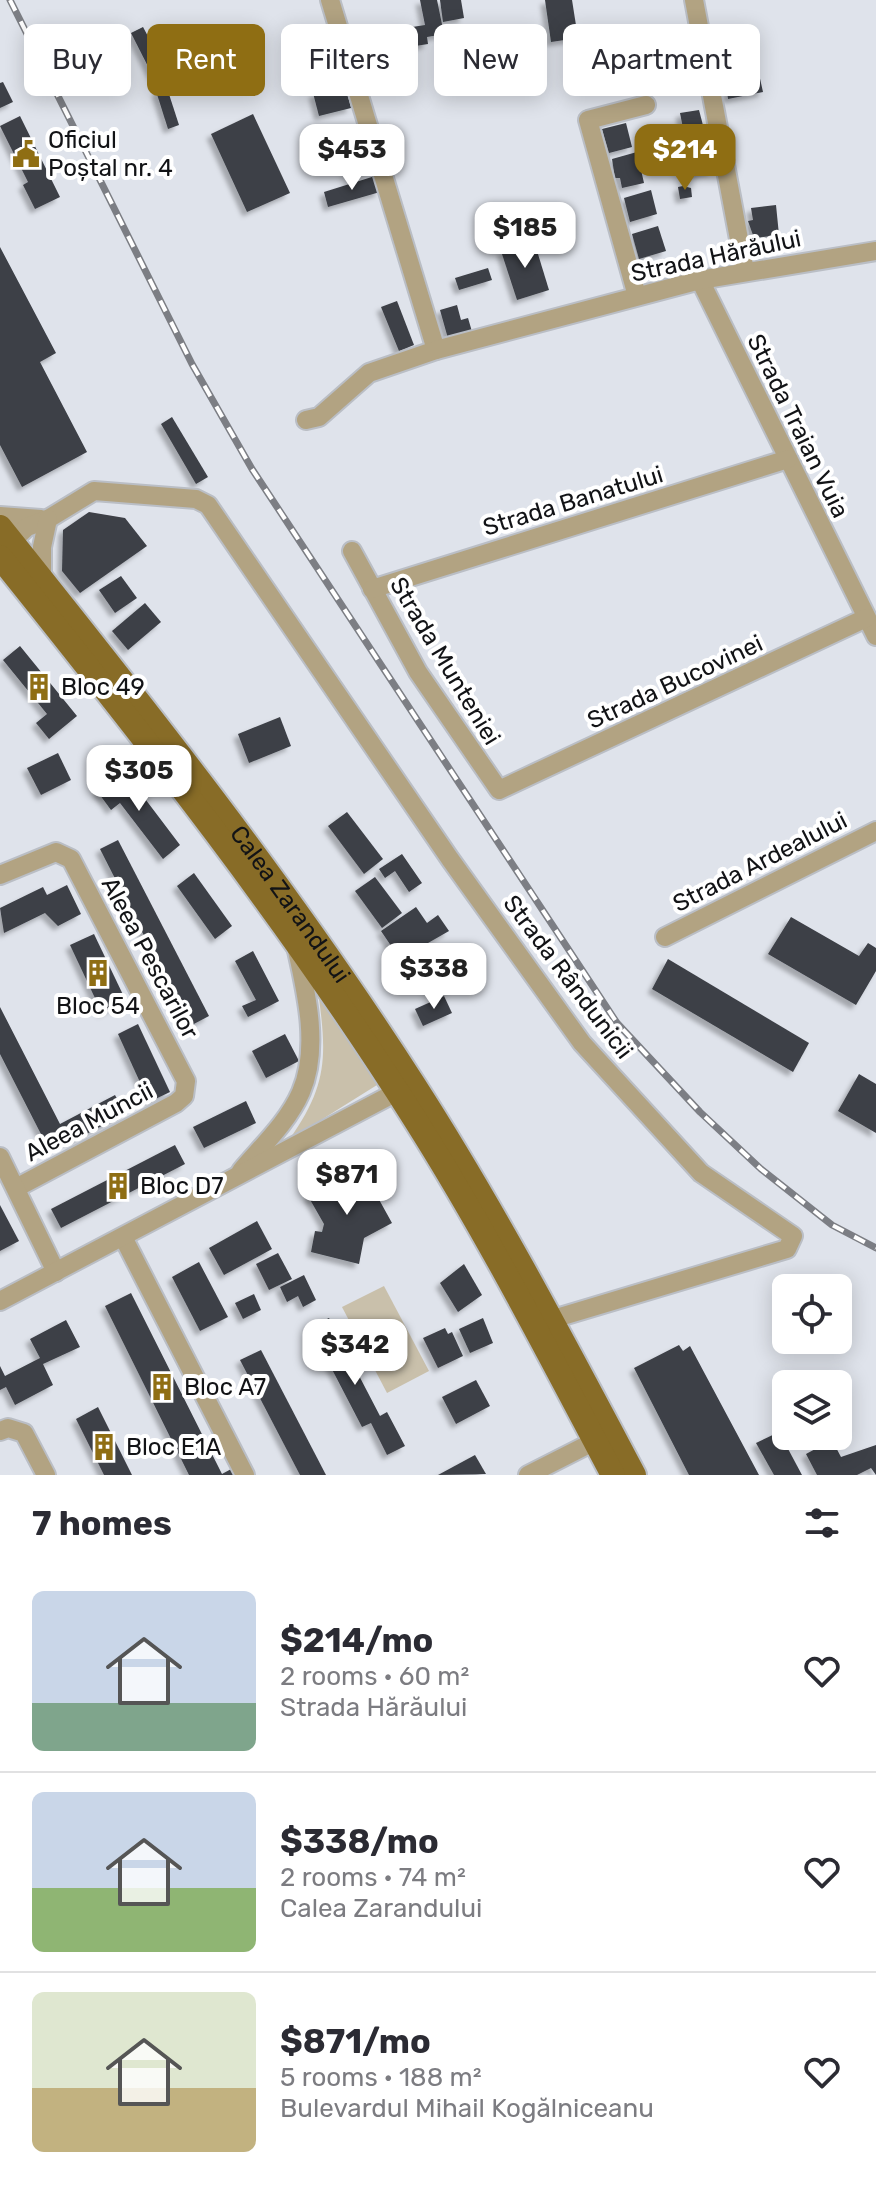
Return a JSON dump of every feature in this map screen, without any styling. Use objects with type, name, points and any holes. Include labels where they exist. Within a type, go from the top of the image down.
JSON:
[{"type":"main road","name":"Calea Zarandului","points":[[3,545],[42,580],[168,738],[317,943],[404,1087],[553,1319],[634,1475]]},
{"type":"main road","name":"Calea Zarandului","points":[[3,545],[295,944],[404,1087],[613,1475]]},
{"type":"street","points":[[330,0],[436,350]]},
{"type":"street","points":[[694,0],[745,271]]},
{"type":"street","points":[[637,296],[588,120],[646,105]]},
{"type":"street","name":"Strada Hărăului","points":[[306,420],[323,415],[369,373],[436,350],[700,280],[876,251]]},
{"type":"street","name":"Strada Traian Vuia","points":[[700,280],[876,636]]},
{"type":"street","name":"Strada Banatului","points":[[372,589],[788,459]]},
{"type":"street","name":"Strada Rândunicii","points":[[48,519],[94,491],[196,499],[211,508],[450,859],[582,1043],[701,1173],[793,1236],[787,1249],[553,1319]]},
{"type":"street","points":[[0,516],[48,519]]},
{"type":"street","points":[[3,545],[34,537],[48,519]]},
{"type":"street","points":[[42,580],[42,547],[48,519]]},
{"type":"street","name":"Strada Munteniei","points":[[352,551],[418,672],[495,787],[503,790]]},
{"type":"street","name":"Strada Bucovinei","points":[[503,790],[866,618]]},
{"type":"street","name":"Strada Ardealului","points":[[665,937],[876,831]]},
{"type":"street","name":"Aleea Pescarilor","points":[[0,875],[56,852],[71,859],[183,1073],[184,1096]]},
{"type":"street","points":[[233,1180],[287,1115],[305,1078],[308,1018],[295,944]]},
{"type":"street","points":[[0,1301],[404,1087]]},
{"type":"street","name":"Aleea Muncii","points":[[16,1188],[158,1113],[184,1096]]},
{"type":"street","name":"Aleea Muncii","points":[[0,1157],[56,1272]]},
{"type":"street","points":[[123,1237],[245,1475]]},
{"type":"street","points":[[0,1431],[8,1428],[24,1433],[46,1475]]},
{"type":"street","points":[[528,1475],[595,1441]]},
{"type":"shaded area","points":[[318,991],[377,1085],[289,1140],[311,1103],[322,1069],[323,1034]]},
{"type":"shaded area","points":[[384,1286],[429,1371],[387,1393],[342,1307]]},
{"type":"building","points":[[420,0],[437,0],[442,24],[434,24],[434,36],[427,37],[428,44],[418,46],[418,26],[425,25]]},
{"type":"building","points":[[440,0],[461,0],[464,18],[443,22]]},
{"type":"building","points":[[545,0],[572,0],[576,24],[563,24],[563,40],[551,42]]},
{"type":"building","points":[[143,27],[147,34],[147,64],[131,33]]},
{"type":"building","points":[[3,82],[13,102],[0,108],[0,83]]},
{"type":"building","points":[[158,96],[170,96],[179,125],[168,129]]},
{"type":"building","points":[[314,96],[348,96],[351,108],[319,116]]},
{"type":"building","points":[[699,110],[705,133],[685,138],[680,113]]},
{"type":"building","points":[[253,114],[290,193],[247,212],[211,134]]},
{"type":"building","name":"Oficiul Poștal nr. 4","points":[[20,116],[60,197],[35,209],[23,185],[28,182],[0,126]]},
{"type":"building","points":[[626,123],[632,147],[609,153],[602,129]]},
{"type":"building","points":[[708,151],[713,171],[694,174],[691,154]]},
{"type":"building","points":[[637,152],[644,183],[622,188],[620,178],[615,178],[612,159]]},
{"type":"building","points":[[375,176],[380,192],[328,207],[324,192]]},
{"type":"building","points":[[678,187],[691,188],[692,197],[680,199]]},
{"type":"building","points":[[651,190],[657,214],[630,222],[624,198]]},
{"type":"building","points":[[776,205],[779,235],[754,238],[748,221],[753,220],[751,208]]},
{"type":"building","points":[[658,226],[666,251],[639,259],[632,234]]},
{"type":"building","points":[[534,241],[549,290],[517,300],[501,251]]},
{"type":"building","points":[[0,247],[56,353],[40,362],[87,452],[22,487],[0,445]]},
{"type":"building","points":[[488,268],[492,280],[459,290],[455,278]]},
{"type":"building","points":[[397,301],[414,345],[399,351],[381,307]]},
{"type":"building","points":[[457,305],[461,320],[468,318],[473,335],[449,342],[440,310]]},
{"type":"building","points":[[172,417],[208,477],[196,484],[161,424]]},
{"type":"building","points":[[89,512],[125,518],[147,546],[80,593],[62,571],[63,530]]},
{"type":"building","points":[[121,576],[137,598],[115,613],[99,590]]},
{"type":"building","points":[[145,603],[161,622],[128,650],[112,631]]},
{"type":"building","name":"Bloc 49","points":[[20,646],[77,716],[49,739],[36,723],[47,714],[3,660]]},
{"type":"building","points":[[280,717],[291,746],[249,763],[238,734]]},
{"type":"building","points":[[58,753],[71,780],[41,795],[27,768]]},
{"type":"building","points":[[124,771],[180,845],[163,859],[120,803],[111,810],[97,791]]},
{"type":"building","points":[[347,812],[383,859],[364,874],[328,826]]},
{"type":"building","points":[[118,840],[209,1016],[190,1026],[100,849]]},
{"type":"building","points":[[402,854],[422,883],[409,892],[395,871],[385,878],[379,869]]},
{"type":"building","points":[[194,873],[232,926],[215,939],[177,886]]},
{"type":"building","points":[[375,877],[402,913],[382,928],[355,891]]},
{"type":"building","points":[[67,885],[81,914],[58,926],[45,913],[4,933],[0,908],[43,887],[47,895]]},
{"type":"building","points":[[416,907],[427,923],[438,915],[449,931],[400,959],[381,931]]},
{"type":"building","points":[[791,917],[859,956],[868,943],[876,948],[876,971],[856,1005],[768,954]]},
{"type":"building","name":"Bloc 54","points":[[94,934],[126,1001],[102,1013],[70,945]]},
{"type":"building","points":[[253,951],[279,1001],[248,1017],[242,1006],[256,1000],[235,961]]},
{"type":"building","points":[[668,959],[809,1043],[793,1072],[652,989]]},
{"type":"building","points":[[444,996],[452,1013],[423,1026],[415,1009]]},
{"type":"building","points":[[0,1007],[60,1124],[115,1095],[125,1114],[69,1143],[61,1129],[43,1138],[0,1054]]},
{"type":"building","points":[[138,1024],[170,1092],[149,1102],[118,1034]]},
{"type":"building","points":[[285,1034],[299,1061],[266,1078],[252,1051]]},
{"type":"building","points":[[859,1074],[876,1084],[876,1133],[838,1111]]},
{"type":"building","points":[[246,1101],[256,1123],[204,1148],[193,1127]]},
{"type":"building","name":"Bloc D7","points":[[175,1145],[185,1164],[61,1228],[51,1209]]},
{"type":"building","points":[[361,1167],[392,1223],[364,1238],[359,1264],[311,1252],[315,1231],[322,1232],[324,1224],[308,1196]]},
{"type":"building","points":[[0,1205],[19,1241],[0,1251]]},
{"type":"building","points":[[257,1221],[272,1249],[224,1275],[209,1248]]},
{"type":"building","points":[[278,1253],[292,1279],[269,1290],[256,1264]]},
{"type":"building","points":[[199,1262],[228,1317],[200,1331],[172,1277]]},
{"type":"building","points":[[464,1264],[482,1295],[458,1312],[440,1283]]},
{"type":"building","points":[[304,1275],[316,1300],[303,1307],[298,1296],[287,1302],[280,1287]]},
{"type":"building","name":"Bloc A7","points":[[131,1293],[222,1474],[233,1468],[237,1475],[189,1475],[105,1306]]},
{"type":"building","points":[[254,1294],[261,1310],[243,1319],[235,1303]]},
{"type":"building","points":[[329,1318],[380,1416],[387,1412],[405,1446],[387,1455],[371,1423],[362,1427],[310,1327]]},
{"type":"building","points":[[483,1318],[493,1343],[470,1353],[459,1329]]},
{"type":"building","points":[[66,1320],[80,1347],[43,1364],[53,1385],[15,1405],[6,1387],[0,1390],[0,1366],[5,1376],[40,1358],[30,1339]]},
{"type":"building","points":[[445,1328],[448,1334],[452,1332],[463,1356],[438,1368],[423,1338]]},
{"type":"building","points":[[679,1345],[683,1351],[690,1346],[759,1475],[689,1475],[634,1368]]},
{"type":"building","points":[[261,1350],[326,1475],[300,1475],[240,1360]]},
{"type":"building","points":[[476,1380],[490,1406],[456,1424],[442,1397]]},
{"type":"building","name":"Bloc E1A","points":[[98,1407],[132,1475],[104,1475],[76,1419]]},
{"type":"building","points":[[772,1435],[772,1450],[789,1450],[802,1475],[774,1475],[756,1443]]},
{"type":"building","points":[[876,1445],[876,1475],[871,1468],[857,1475],[817,1475],[806,1454],[813,1450],[837,1450],[841,1457]]},
{"type":"building","points":[[475,1455],[486,1474],[438,1475]]},
{"type":"railway","points":[[10,0],[192,364],[252,469],[617,1023],[700,1112],[761,1169],[832,1225],[876,1248]]},
{"type":"place","name":"Oficiul Poștal nr. 4","points":[[26,154]]},
{"type":"place","name":"Bloc 49","points":[[39,687]]},
{"type":"place","name":"Bloc 54","points":[[98,973]]},
{"type":"place","name":"Bloc D7","points":[[118,1186]]},
{"type":"place","name":"Bloc A7","points":[[162,1387]]},
{"type":"place","name":"Bloc E1A","points":[[104,1447]]}]
